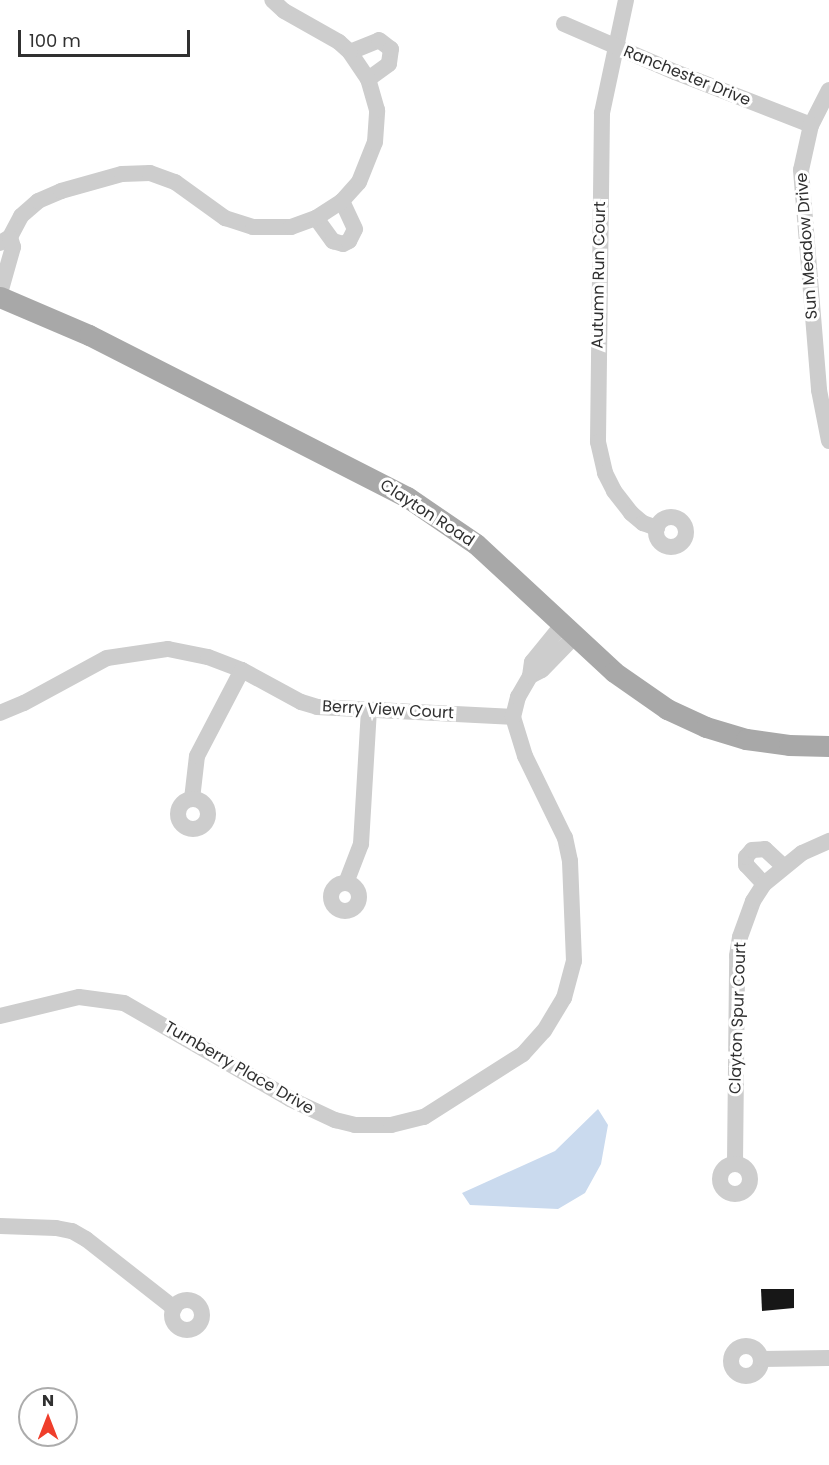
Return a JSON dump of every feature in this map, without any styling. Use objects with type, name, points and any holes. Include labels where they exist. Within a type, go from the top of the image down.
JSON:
[{"type":"main road","name":"Clayton Road","points":[[0,295],[89,334],[407,497],[476,544],[631,686],[686,718],[746,739],[789,745],[829,746]]},
{"type":"street","points":[[0,295],[13,247],[5,240],[21,216],[38,201],[61,190],[122,174],[150,173],[175,182],[225,218],[253,227],[291,227],[316,218],[342,201],[359,182],[375,142],[376,110],[368,79],[350,52],[316,28],[284,11],[272,0]]},
{"type":"street","name":"Autumn Run Court","points":[[626,0],[602,113],[597,442],[605,473],[621,501],[643,523],[657,528]]},
{"type":"street","name":"Ranchester Drive","points":[[564,24],[812,125]]},
{"type":"street","points":[[350,52],[379,40],[391,49],[389,64],[368,79]]},
{"type":"street","name":"Sun Meadow Drive","points":[[829,90],[812,125],[802,162],[801,183],[819,390],[829,441]]},
{"type":"street","points":[[316,218],[333,242],[343,244],[349,242],[356,228],[342,201]]},
{"type":"street","points":[[513,717],[518,697],[530,676],[542,670],[569,630]]},
{"type":"street","name":"Berry View Court","points":[[0,713],[24,703],[86,668],[126,654],[168,649],[208,657],[242,670],[301,702],[317,706],[513,717]]},
{"type":"street","points":[[192,799],[197,756],[242,670]]},
{"type":"street","points":[[346,883],[361,844],[369,710]]},
{"type":"street","name":"Turnberry Place Drive","points":[[0,1016],[79,997],[124,1003],[290,1100],[335,1120],[355,1125],[391,1125],[424,1117],[523,1054],[554,1015],[564,998],[572,971],[574,961],[570,861],[566,838],[525,756],[513,717]]},
{"type":"street","name":"Clayton Spur Court","points":[[735,1163],[737,956],[746,920],[764,884],[802,853],[829,841]]},
{"type":"street","points":[[764,884],[746,865],[746,857],[752,850],[765,849],[784,867]]},
{"type":"street","points":[[0,1226],[56,1228],[72,1231],[86,1239],[174,1308]]},
{"type":"street","points":[[761,1359],[829,1358]]},
{"type":"water","points":[[598,1109],[608,1125],[601,1164],[585,1193],[558,1209],[470,1205],[462,1193],[555,1151]]},
{"type":"building","points":[[761,1289],[794,1289],[794,1308],[762,1311]]}]
